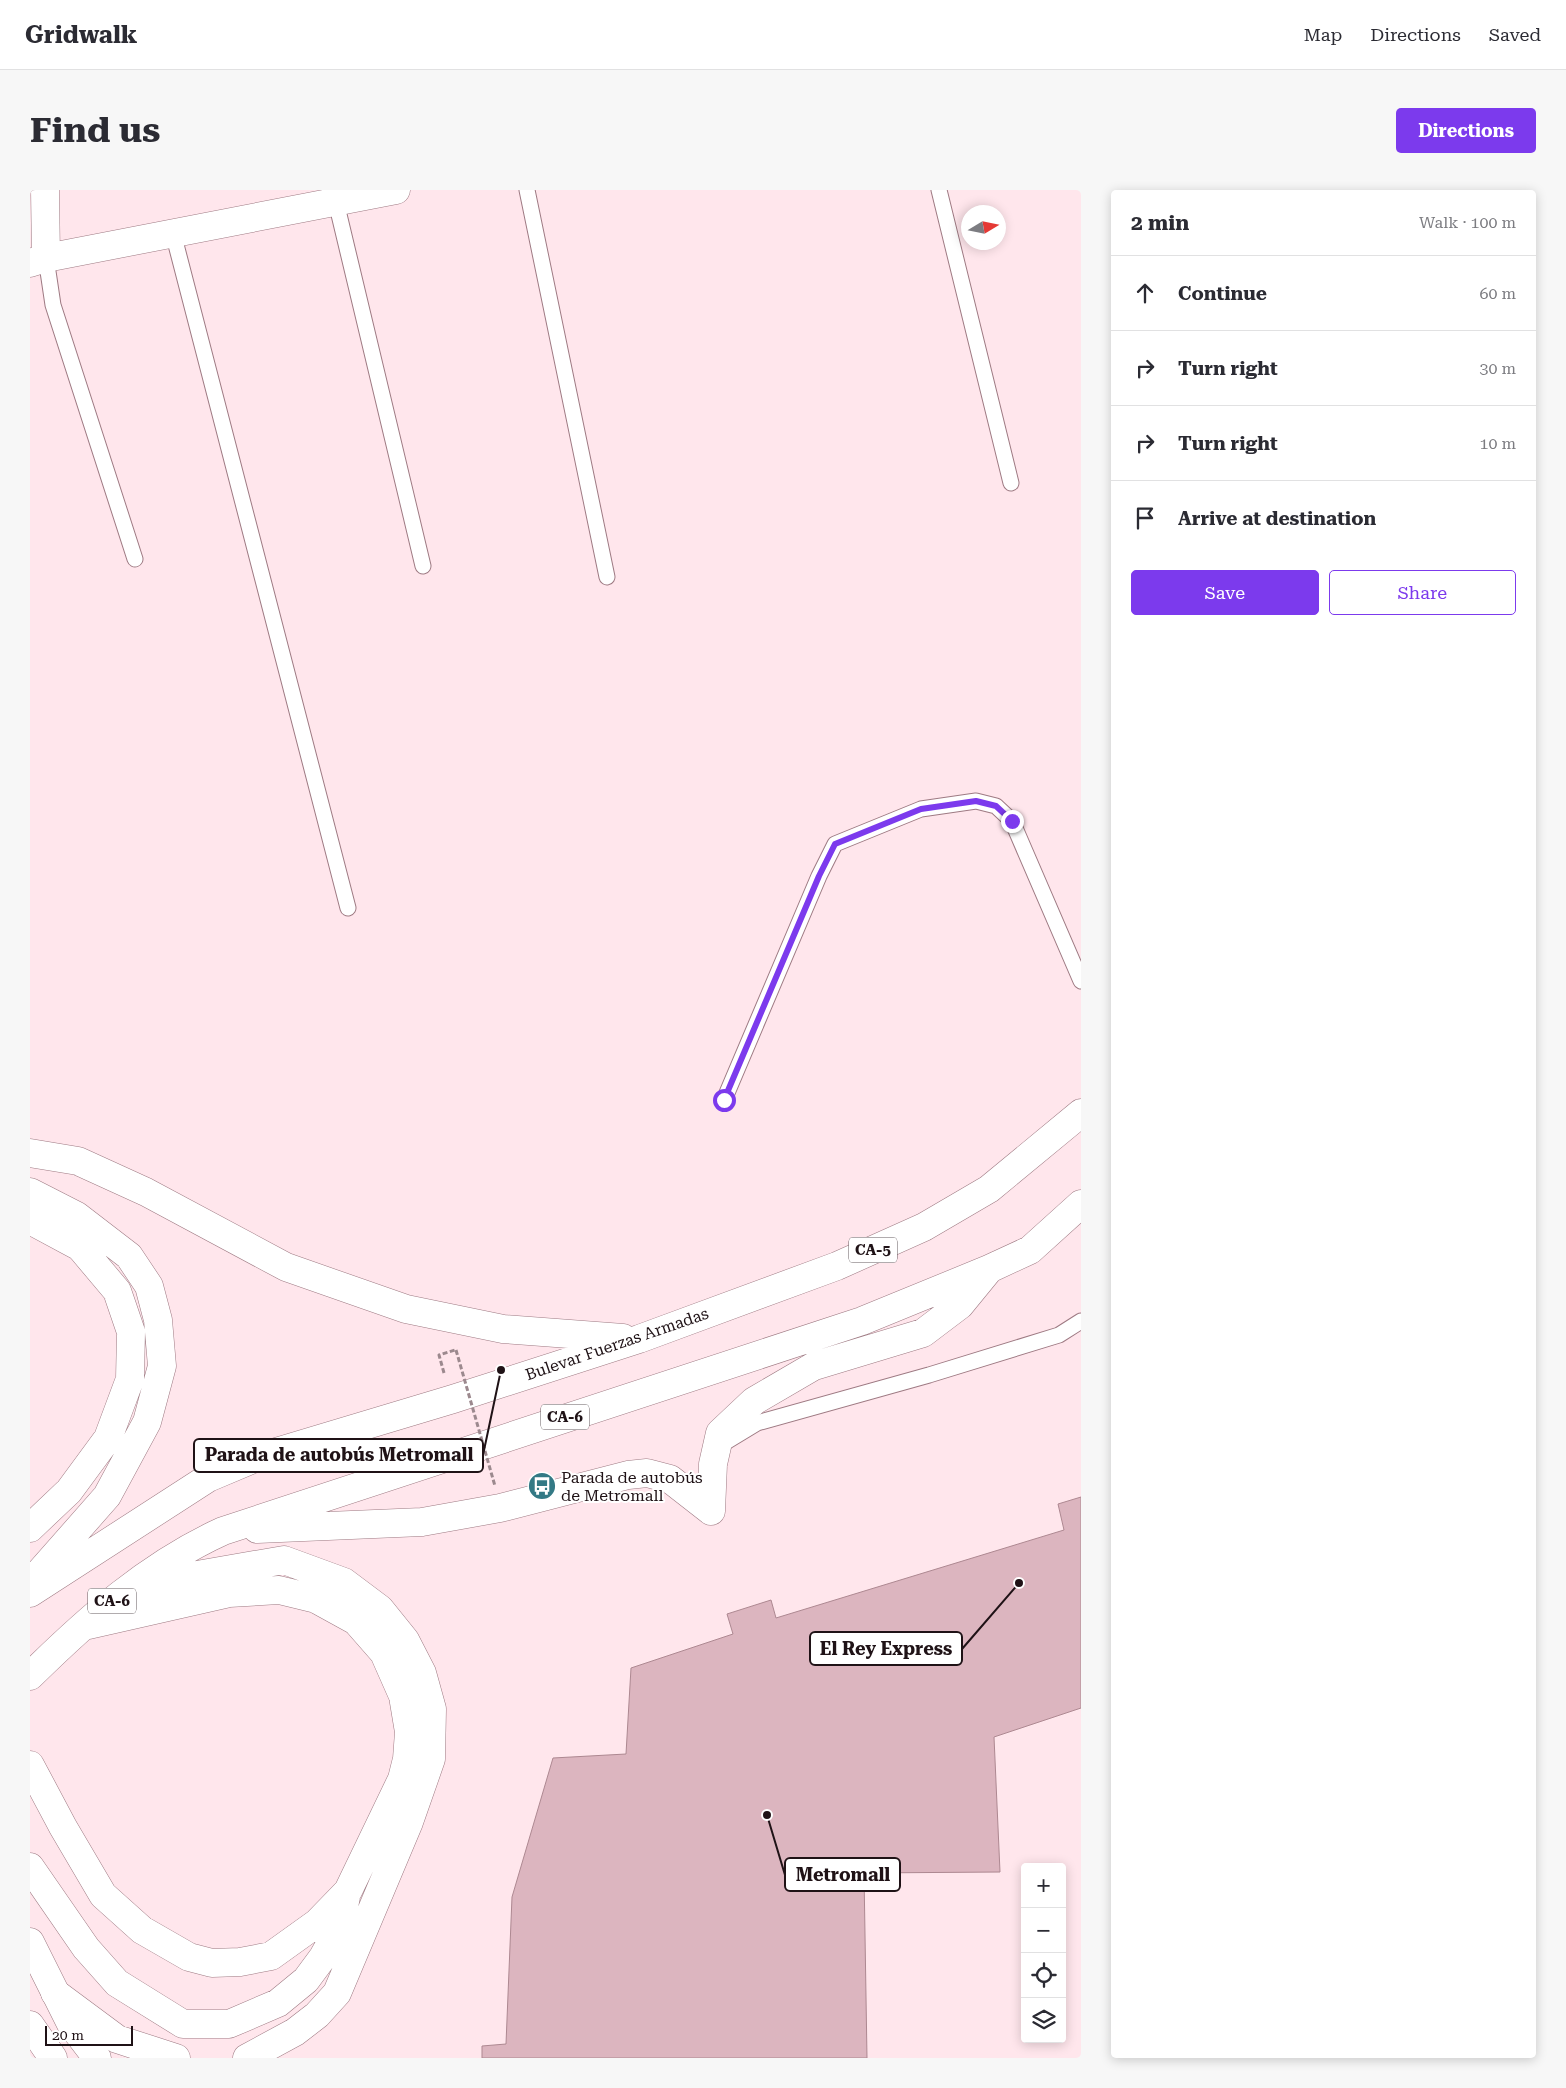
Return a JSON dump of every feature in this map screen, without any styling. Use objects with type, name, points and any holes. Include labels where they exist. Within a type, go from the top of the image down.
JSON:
[{"type":"main road","points":[[44,190],[38,261],[396,190]]},
{"type":"main road","name":"Bulevar Fuerzas Armadas","points":[[30,1593],[208,1478],[253,1458],[452,1399],[639,1338],[837,1266],[924,1226],[989,1189],[1081,1113]]},
{"type":"main road","points":[[30,1153],[78,1161],[146,1192],[286,1268],[406,1309],[503,1330],[639,1338]]},
{"type":"main road","points":[[30,1192],[77,1216],[129,1256],[149,1286],[158,1320],[162,1366],[147,1422],[107,1496],[30,1584]]},
{"type":"main road","points":[[223,1531],[422,1522],[500,1508],[628,1475],[647,1473],[670,1479],[711,1511],[713,1464],[720,1433],[754,1401],[814,1366],[923,1333],[960,1305],[989,1269],[1030,1250],[1081,1204]]},
{"type":"main road","points":[[30,1220],[80,1247],[117,1291],[132,1332],[130,1379],[108,1438],[69,1490],[30,1528]]},
{"type":"main road","name":"CA-6","points":[[36,1670],[93,1617],[144,1576],[189,1546],[223,1531],[862,1321],[989,1269]]},
{"type":"main road","points":[[93,1617],[198,1575],[284,1560],[344,1582],[380,1609],[406,1640],[422,1673],[432,1710],[432,1760],[409,1822],[337,1994],[317,2015],[295,2032],[247,2058]]},
{"type":"main road","points":[[30,1867],[86,1948],[117,1983],[183,2024],[230,2024],[278,2003],[306,1980],[323,1957],[339,1929],[348,1891],[402,1780],[407,1760],[409,1732],[403,1696],[384,1653],[356,1621],[316,1600],[279,1590],[229,1593],[93,1617]]},
{"type":"main road","points":[[30,1765],[63,1827],[104,1894],[142,1930],[189,1957],[212,1963],[240,1962],[271,1956],[317,1923],[348,1891]]},
{"type":"main road","points":[[30,1942],[71,2024],[97,2058]]},
{"type":"main road","points":[[55,1993],[117,2039],[176,2058]]},
{"type":"main road","points":[[30,2025],[53,2058]]},
{"type":"lane","points":[[527,190],[607,577]]},
{"type":"lane","points":[[939,190],[1011,483]]},
{"type":"lane","points":[[336,202],[422,566]]},
{"type":"lane","points":[[173,234],[348,908]]},
{"type":"lane","points":[[38,261],[135,559]]},
{"type":"lane","points":[[724,1100],[819,876],[835,844],[921,809],[976,801],[996,806],[1012,821],[1081,981]]},
{"type":"lane","points":[[713,1464],[726,1440],[757,1423],[929,1375],[1059,1335],[1081,1321]]},
{"type":"path","points":[[439,1355],[456,1350],[495,1486]]},
{"type":"building","points":[[1081,1497],[1081,1708],[994,1737],[1000,1872],[864,1873],[867,2058],[482,2058],[482,2046],[506,2044],[512,1897],[553,1758],[626,1754],[631,1668],[733,1634],[727,1614],[771,1600],[776,1618],[1064,1530],[1058,1504]]},
{"type":"place","name":"Parada de autobús Metromall","points":[[501,1370]]},
{"type":"place","name":"Parada de autobús de Metromall","points":[[542,1486]]},
{"type":"place","name":"El Rey Express","points":[[1019,1583]]},
{"type":"place","name":"Metromall","points":[[767,1815]]},
{"type":"route","points":[[724,1100],[819,876],[835,844],[921,809],[976,801],[996,806],[1012,821]]}]
